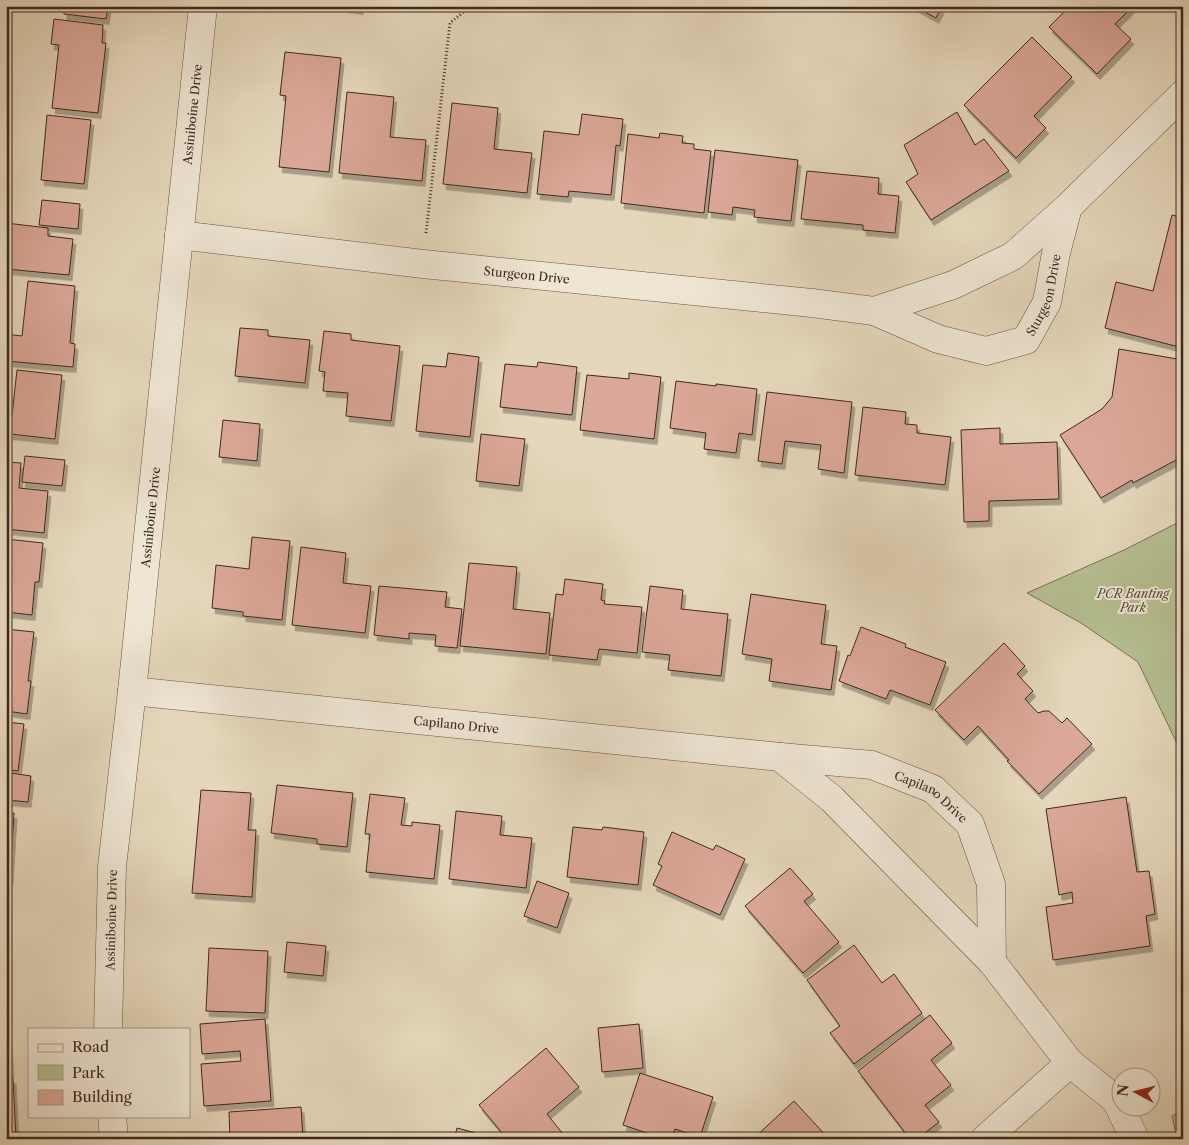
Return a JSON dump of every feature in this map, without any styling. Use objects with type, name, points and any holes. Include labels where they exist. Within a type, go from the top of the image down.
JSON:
[{"type":"street","name":"Assiniboine Drive","points":[[108,1028],[112,867],[203,6]]},
{"type":"street","name":"Sturgeon Drive","points":[[874,311],[953,285],[1013,256],[1068,207],[1183,94]]},
{"type":"street","name":"Sturgeon Drive","points":[[179,235],[423,264],[812,303],[874,311],[938,339],[986,351],[1026,340],[1047,302],[1056,252],[1068,207]]},
{"type":"street","name":"Capilano Drive","points":[[132,691],[872,765],[934,789],[970,824],[991,884],[992,962]]},
{"type":"street","points":[[780,757],[832,799],[992,962],[1070,1063],[1116,1100],[1135,1139]]},
{"type":"street","points":[[985,1139],[1070,1063]]},
{"type":"street","points":[[112,1118],[114,1139]]},
{"type":"path","points":[[426,234],[450,23],[471,6]]},
{"type":"green space","name":"PCR Banting Park","points":[[1183,520],[1183,756],[1138,662],[1081,623],[1027,593],[1124,550]]},
{"type":"green space","points":[[1183,1110],[1183,1139],[1177,1139],[1172,1116]]},
{"type":"building","points":[[64,6],[108,6],[106,19],[64,14]]},
{"type":"building","points":[[338,6],[360,6],[360,9]]},
{"type":"building","points":[[914,6],[942,6],[936,18]]},
{"type":"building","points":[[1070,6],[1133,6],[1115,24],[1131,39],[1097,74],[1049,27]]},
{"type":"building","points":[[54,19],[103,25],[102,43],[106,43],[98,113],[52,108],[59,45],[51,44]]},
{"type":"building","points":[[1032,37],[1072,77],[1034,116],[1046,128],[1016,158],[964,105]]},
{"type":"building","points":[[285,52],[341,58],[329,172],[279,167],[286,96],[280,95]]},
{"type":"building","points":[[347,92],[394,97],[390,137],[426,140],[422,181],[339,173]]},
{"type":"building","points":[[452,103],[498,108],[494,149],[532,153],[527,193],[443,184]]},
{"type":"building","points":[[957,112],[975,145],[984,139],[1009,171],[931,220],[906,182],[918,174],[904,145]]},
{"type":"building","points":[[582,114],[623,119],[620,146],[616,145],[611,195],[569,191],[568,197],[537,194],[544,131],[579,135]]},
{"type":"building","points":[[47,115],[91,120],[84,184],[41,180]]},
{"type":"building","points":[[660,133],[683,136],[682,143],[694,144],[694,149],[711,151],[704,213],[621,203],[628,134],[659,138]]},
{"type":"building","points":[[715,150],[798,160],[791,221],[754,217],[755,210],[733,207],[732,215],[708,212]]},
{"type":"building","points":[[807,171],[879,178],[878,194],[899,196],[895,233],[863,230],[863,225],[801,219]]},
{"type":"building","points":[[42,200],[80,204],[78,229],[39,225]]},
{"type":"building","points":[[1172,215],[1183,218],[1183,348],[1105,328],[1116,282],[1153,291]]},
{"type":"building","points":[[6,223],[48,228],[48,236],[73,239],[69,275],[6,269]]},
{"type":"building","points":[[28,281],[75,286],[70,343],[75,344],[73,367],[6,361],[6,334],[22,336]]},
{"type":"building","points":[[240,328],[268,330],[268,336],[310,340],[305,383],[235,376]]},
{"type":"building","points":[[324,331],[351,334],[351,340],[400,346],[391,421],[346,416],[348,393],[323,391],[325,372],[319,371]]},
{"type":"building","points":[[1119,349],[1183,360],[1183,437],[1180,458],[1133,483],[1132,480],[1101,498],[1060,435],[1102,409],[1112,397]]},
{"type":"building","points":[[448,353],[479,357],[470,437],[416,431],[423,365],[446,367]]},
{"type":"building","points":[[538,362],[577,367],[572,415],[500,407],[505,364],[537,367]]},
{"type":"building","points":[[17,370],[62,375],[55,439],[10,434]]},
{"type":"building","points":[[629,373],[661,377],[654,439],[580,430],[587,375],[629,379]]},
{"type":"building","points":[[676,381],[757,389],[752,435],[739,433],[736,453],[704,449],[706,433],[670,428]]},
{"type":"building","points":[[767,392],[852,402],[844,473],[818,469],[821,445],[785,441],[782,464],[758,461]]},
{"type":"building","points":[[863,407],[906,412],[905,424],[917,425],[917,433],[951,437],[945,485],[855,475]]},
{"type":"building","points":[[223,420],[260,424],[257,461],[219,457]]},
{"type":"building","points":[[1000,428],[1000,444],[1057,442],[1059,499],[989,501],[989,521],[964,522],[961,430]]},
{"type":"building","points":[[481,434],[525,439],[519,486],[476,481]]},
{"type":"building","points":[[25,456],[65,460],[62,486],[22,482]]},
{"type":"building","points":[[6,462],[21,463],[19,488],[48,491],[44,533],[6,529]]},
{"type":"building","points":[[252,537],[290,541],[282,620],[243,616],[243,612],[212,608],[216,565],[249,569]]},
{"type":"building","points":[[6,539],[43,543],[39,582],[35,582],[32,615],[6,612]]},
{"type":"building","points":[[301,547],[346,553],[343,583],[371,586],[365,633],[292,625]]},
{"type":"building","points":[[469,563],[517,567],[513,609],[550,613],[546,654],[460,646]]},
{"type":"building","points":[[565,579],[603,584],[601,600],[605,601],[604,604],[642,607],[637,653],[599,649],[597,660],[549,655],[556,594],[563,595]]},
{"type":"building","points":[[379,586],[447,592],[445,607],[462,609],[457,648],[435,646],[436,635],[409,633],[409,639],[374,635]]},
{"type":"building","points":[[650,586],[683,590],[681,609],[728,614],[721,676],[668,670],[670,655],[642,652]]},
{"type":"building","points":[[751,594],[826,605],[821,644],[837,646],[831,690],[769,681],[772,659],[742,654]]},
{"type":"building","points":[[861,627],[906,644],[905,647],[946,662],[930,705],[890,690],[886,699],[839,681]]},
{"type":"building","points":[[6,629],[34,632],[28,681],[31,681],[27,714],[6,711]]},
{"type":"building","points":[[1004,643],[1025,666],[1017,674],[1033,691],[1025,699],[1038,713],[1049,711],[1062,723],[1067,718],[1092,744],[1039,794],[1007,761],[1009,760],[978,726],[964,740],[935,710]]},
{"type":"building","points":[[6,722],[24,724],[18,771],[11,770],[10,773],[31,776],[28,802],[6,800]]},
{"type":"building","points":[[277,785],[353,793],[347,847],[317,844],[317,839],[271,833]]},
{"type":"building","points":[[201,790],[251,793],[248,830],[256,830],[252,897],[192,893]]},
{"type":"building","points":[[370,794],[405,798],[401,825],[412,826],[412,822],[440,825],[434,879],[366,872],[370,834],[365,834]]},
{"type":"building","points":[[1126,797],[1137,872],[1149,871],[1155,914],[1146,916],[1150,946],[1053,960],[1046,907],[1073,903],[1072,892],[1059,895],[1046,809]]},
{"type":"building","points":[[456,811],[502,816],[500,835],[532,838],[526,888],[449,879]]},
{"type":"building","points":[[6,812],[14,813],[10,879],[6,879]]},
{"type":"building","points":[[573,827],[602,830],[603,827],[644,832],[638,885],[567,877]]},
{"type":"building","points":[[672,832],[713,850],[716,845],[745,859],[720,915],[653,885],[662,866],[658,864]]},
{"type":"building","points":[[790,868],[813,894],[804,901],[839,942],[803,973],[745,906]]},
{"type":"building","points":[[537,881],[569,893],[557,928],[524,916]]},
{"type":"building","points":[[6,903],[8,903],[6,942]]},
{"type":"building","points":[[287,942],[326,946],[323,976],[284,972]]},
{"type":"building","points":[[854,945],[882,983],[894,974],[922,1013],[854,1064],[830,1033],[840,1026],[807,980]]},
{"type":"building","points":[[209,948],[268,951],[265,1013],[206,1011]]},
{"type":"building","points":[[930,1015],[952,1043],[931,1060],[951,1085],[925,1105],[939,1122],[917,1139],[910,1139],[858,1071]]},
{"type":"building","points":[[265,1019],[271,1101],[204,1106],[201,1064],[241,1061],[240,1051],[202,1054],[200,1024]]},
{"type":"building","points":[[639,1024],[643,1068],[602,1072],[598,1028]]},
{"type":"building","points":[[6,1027],[8,1027],[11,1072],[6,1072]]},
{"type":"building","points":[[546,1048],[579,1087],[547,1114],[567,1139],[507,1139],[479,1105]]},
{"type":"building","points":[[640,1073],[713,1097],[700,1137],[675,1129],[671,1139],[665,1139],[623,1125]]},
{"type":"building","points":[[13,1078],[16,1139],[6,1139],[6,1079]]},
{"type":"building","points":[[794,1101],[829,1139],[753,1139]]},
{"type":"building","points":[[301,1107],[303,1139],[230,1139],[229,1112]]},
{"type":"building","points":[[457,1128],[476,1133],[475,1139],[454,1139]]}]
